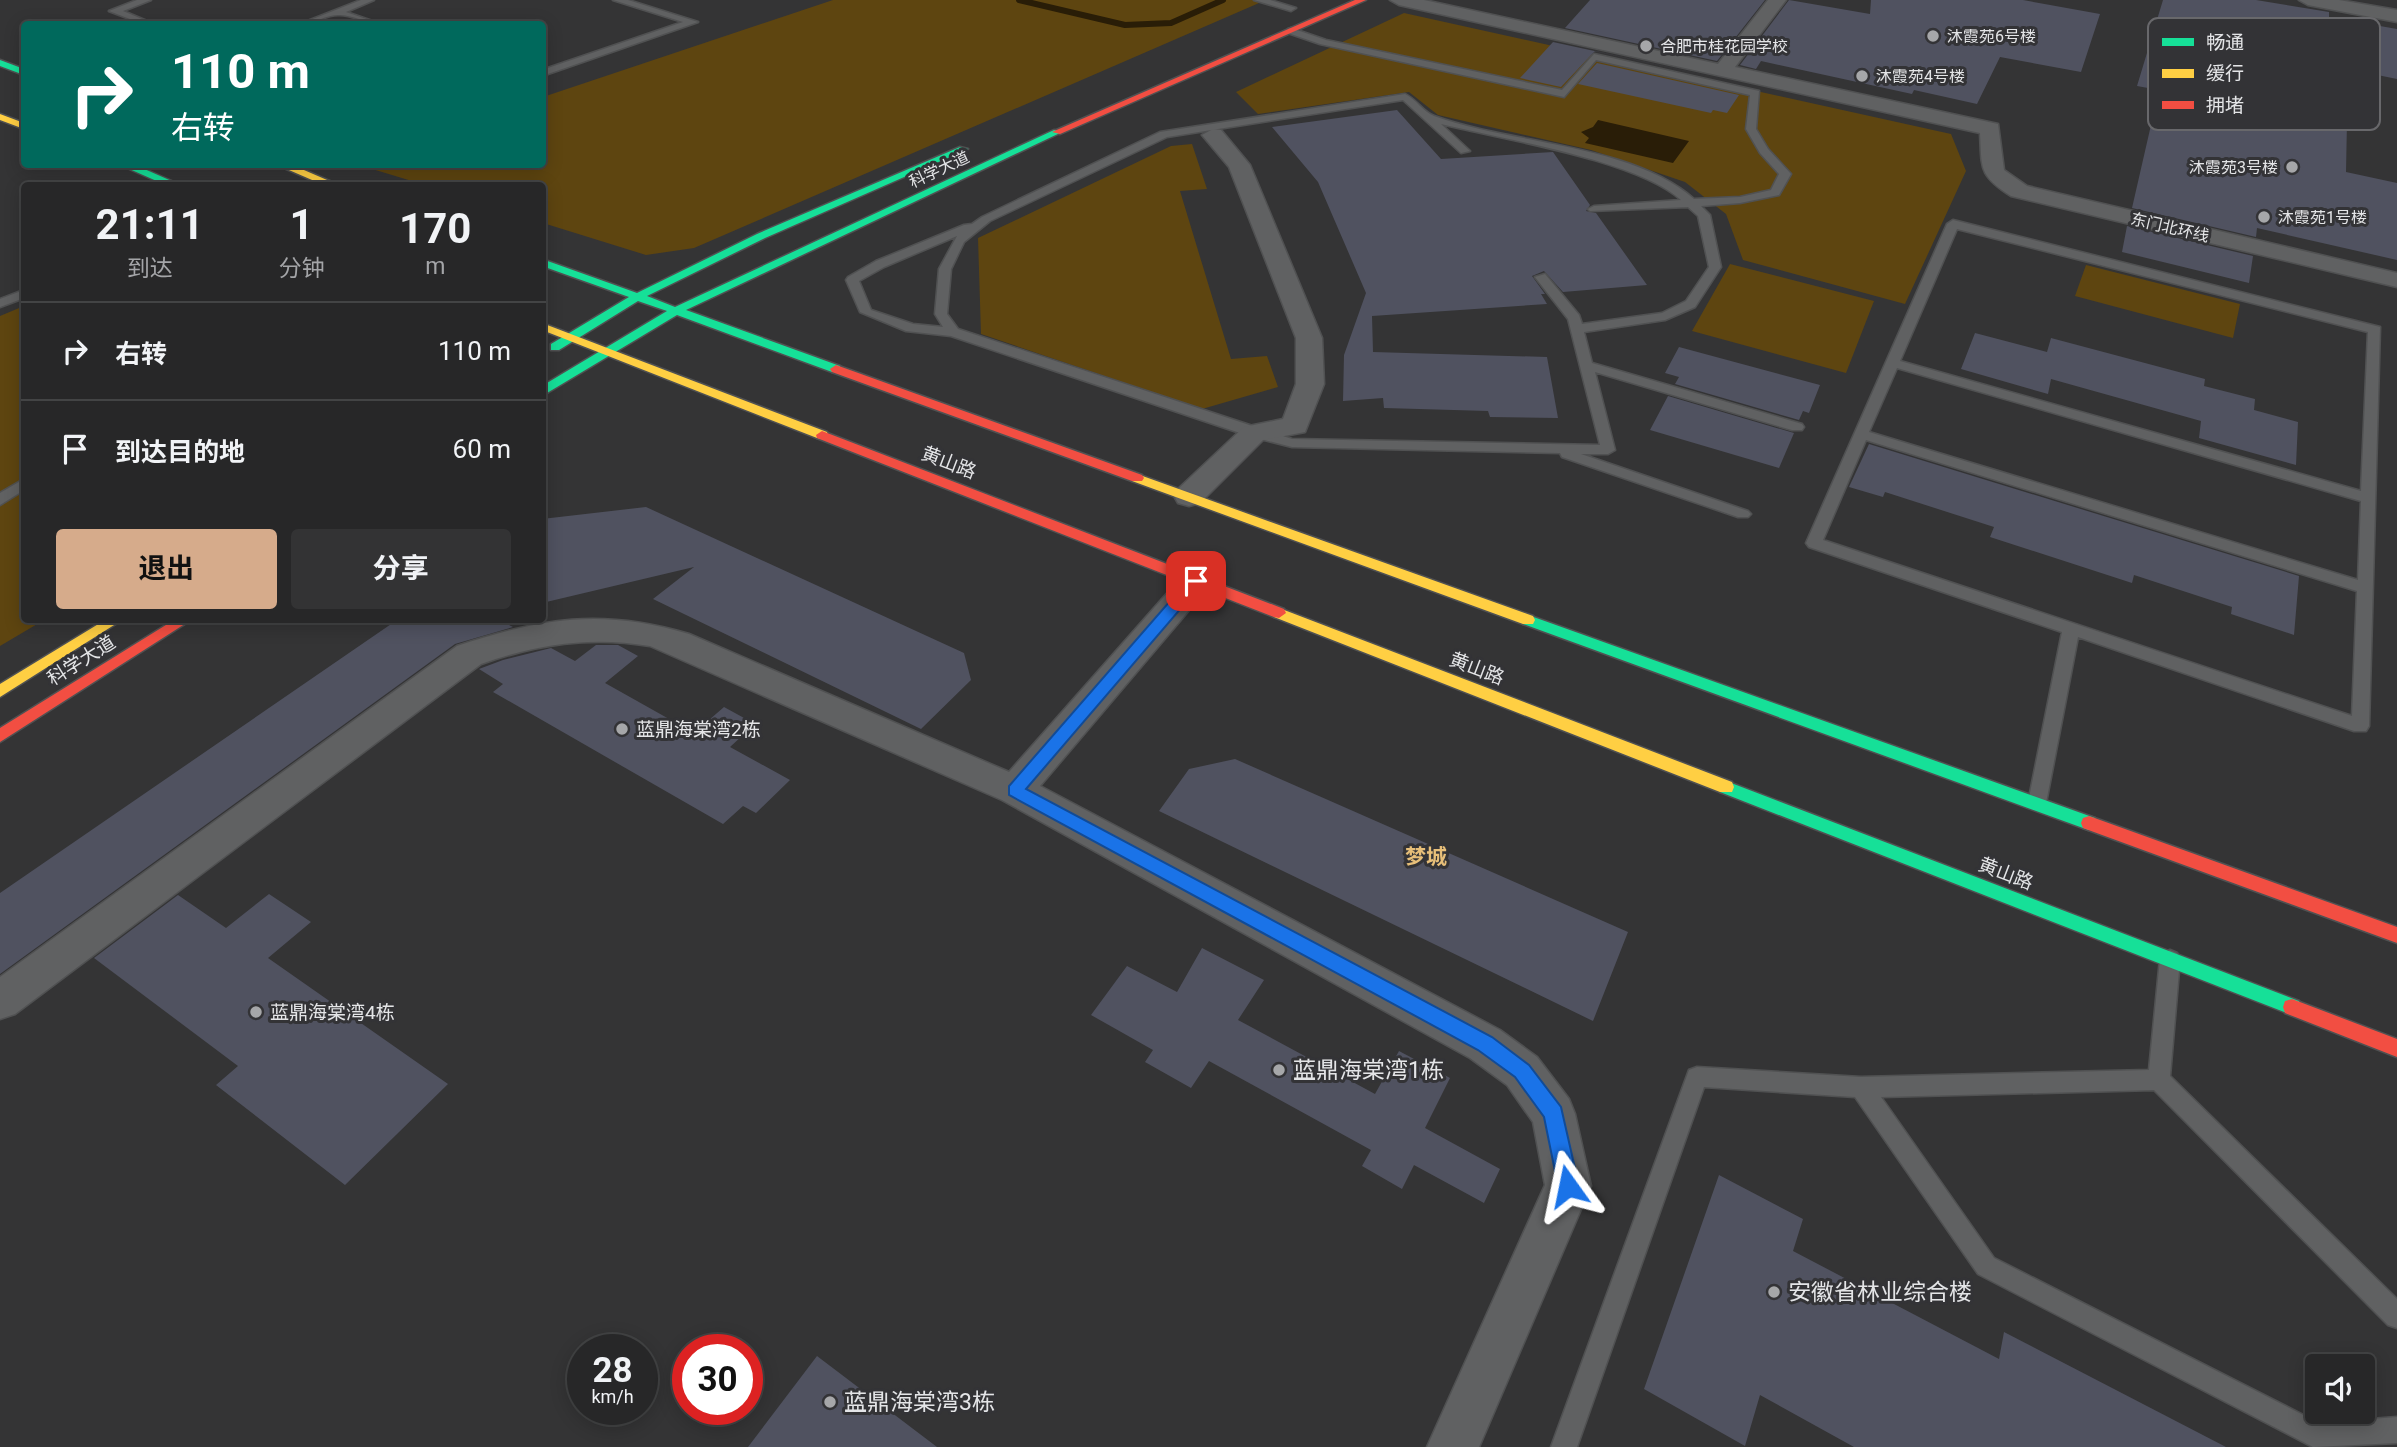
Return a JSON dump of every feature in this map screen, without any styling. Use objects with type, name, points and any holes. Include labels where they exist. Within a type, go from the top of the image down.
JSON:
[{"type":"main road","points":[[1266,19],[1309,0]]},
{"type":"main road","name":"科学大道","points":[[546,388],[675,311],[1097,114],[1362,0]]},
{"type":"main road","points":[[0,63],[21,71]]},
{"type":"main road","points":[[0,117],[21,125]]},
{"type":"main road","name":"科学大道","points":[[546,353],[637,297],[761,236],[976,144]]},
{"type":"main road","points":[[133,168],[168,182]]},
{"type":"main road","points":[[290,168],[326,182]]},
{"type":"main road","points":[[546,263],[2397,935]]},
{"type":"main road","name":"黄山路","points":[[546,328],[2397,1048]]},
{"type":"main road","name":"科学大道","points":[[0,691],[110,623]]},
{"type":"main road","name":"科学大道","points":[[0,736],[179,623]]},
{"type":"street","points":[[1399,0],[1723,70],[1777,0]]},
{"type":"street","points":[[2308,0],[2397,16]]},
{"type":"street","name":"东门北环线","points":[[1723,70],[1990,129],[1992,145],[1989,165],[1996,178],[2019,191],[2397,280]]},
{"type":"street","points":[[1189,496],[1254,433],[1295,426],[1310,384],[1309,338],[1239,165],[1213,135]]},
{"type":"street","points":[[1015,790],[1196,581]]},
{"type":"street","points":[[0,1001],[469,655],[516,638],[555,629],[642,630],[677,642],[1015,790],[1485,1044],[1522,1071],[1553,1114],[1568,1186],[1453,1447]]},
{"type":"lane","points":[[142,21],[114,11],[146,0]]},
{"type":"lane","points":[[312,21],[369,0]]},
{"type":"lane","points":[[546,72],[694,22],[618,0]]},
{"type":"lane","points":[[1259,0],[1291,8]]},
{"type":"lane","points":[[338,12],[367,21]]},
{"type":"lane","points":[[1291,31],[1323,42],[1564,94],[1594,57],[1755,93],[1751,129],[1764,151],[1786,174],[1775,193],[1740,200],[1594,209]]},
{"type":"lane","points":[[1465,151],[1405,97],[1164,134],[986,219],[880,264],[852,280],[866,312],[911,328],[953,332],[1254,433],[1292,443],[1608,450],[1574,318],[1541,277]]},
{"type":"lane","points":[[1428,118],[1598,158],[1671,184],[1704,215],[1715,267],[1691,303],[1665,316],[1576,328]]},
{"type":"lane","points":[[953,332],[941,314],[945,269],[959,240],[986,219]]},
{"type":"lane","points":[[1954,224],[2375,330],[2360,726],[1814,543],[1861,434],[1954,224]]},
{"type":"lane","points":[[0,303],[21,295]]},
{"type":"lane","points":[[1893,363],[2368,498]]},
{"type":"lane","points":[[1586,365],[1797,426]]},
{"type":"lane","points":[[1861,434],[2365,588]]},
{"type":"lane","points":[[1552,449],[1743,514]]},
{"type":"lane","points":[[0,500],[21,486]]},
{"type":"lane","points":[[2037,803],[2071,629]]},
{"type":"lane","points":[[2159,1080],[2170,959]]},
{"type":"lane","points":[[1564,1447],[1697,1077],[1861,1087],[2159,1080],[2397,1316]]},
{"type":"lane","points":[[1861,1087],[1986,1266],[2318,1436],[2397,1430]]},
{"type":"shaded area","points":[[833,0],[1266,0],[694,248],[646,255],[546,224],[546,182],[415,182],[369,168],[546,168],[546,96]]},
{"type":"shaded area","points":[[1404,13],[1951,134],[1966,171],[1905,304],[1743,260],[1726,214],[1685,182],[1591,150],[1438,115],[1409,92],[1258,114],[1236,92]]},
{"type":"shaded area","points":[[1598,120],[1689,141],[1673,163],[1585,143],[1589,138],[1581,132],[1593,127]]},
{"type":"shaded area","points":[[1192,144],[1207,189],[1180,191],[1231,359],[1267,356],[1278,387],[1202,409],[981,334],[978,238],[1171,146]]},
{"type":"shaded area","points":[[1730,264],[1874,301],[1846,373],[1692,331]]},
{"type":"shaded area","points":[[2086,265],[2240,304],[2233,338],[2075,296]]},
{"type":"shaded area","points":[[21,307],[21,623],[39,623],[0,646],[0,316]]},
{"type":"building","points":[[1590,0],[1765,0],[1717,61],[1565,28]]},
{"type":"building","points":[[1789,0],[1870,14],[1871,0],[2023,0],[2100,14],[2081,72],[2000,57],[1977,104],[1914,90],[1912,94],[1761,61],[1756,69],[1740,65]]},
{"type":"building","points":[[2163,0],[2256,0],[2329,12],[2329,17],[2335,18],[2158,18]]},
{"type":"building","points":[[2380,26],[2397,29],[2397,79],[2380,76]]},
{"type":"building","points":[[1553,42],[1595,51],[1561,87],[1520,78]]},
{"type":"building","points":[[2148,50],[2148,88],[2137,86]]},
{"type":"building","points":[[1597,63],[1739,95],[1727,113],[1713,110],[1711,113],[1578,84]]},
{"type":"building","points":[[1397,110],[1441,159],[1553,152],[1590,205],[1586,211],[1596,213],[1647,285],[1563,292],[1544,271],[1532,276],[1545,294],[1541,294],[1547,304],[1372,316],[1373,352],[1547,357],[1558,418],[1490,417],[1488,411],[1384,408],[1383,398],[1343,401],[1344,355],[1366,293],[1318,182],[1272,127]]},
{"type":"building","points":[[2150,130],[2347,130],[2346,172],[2397,183],[2397,260],[2257,228],[2256,237],[2132,208]]},
{"type":"building","points":[[2127,226],[2253,256],[2249,283],[2122,252]]},
{"type":"building","points":[[1975,333],[2047,352],[2051,338],[2205,379],[2204,386],[2255,399],[2254,410],[2298,422],[2296,465],[2199,438],[2201,421],[2051,379],[2048,394],[1961,369]]},
{"type":"building","points":[[1679,347],[1820,385],[1809,413],[1803,411],[1799,420],[1675,384],[1679,377],[1665,373]]},
{"type":"building","points":[[1668,396],[1794,433],[1779,468],[1650,430]]},
{"type":"building","points":[[1869,444],[2299,576],[2294,635],[2231,614],[2232,607],[2134,575],[2132,583],[1990,537],[1994,527],[1885,492],[1883,497],[1849,487]]},
{"type":"building","points":[[646,507],[964,653],[971,680],[921,729],[653,599],[694,567],[546,602],[546,519]]},
{"type":"building","points":[[393,623],[505,623],[513,627],[455,644],[0,974],[0,893]]},
{"type":"building","name":"蓝鼎海棠湾2栋","points":[[596,645],[618,645],[638,656],[605,683],[694,733],[724,707],[755,724],[730,747],[790,780],[756,813],[743,806],[723,824],[493,692],[503,684],[479,669],[551,648],[575,661]]},
{"type":"building","points":[[1235,759],[1628,932],[1593,1021],[1159,811],[1189,769]]},
{"type":"building","name":"蓝鼎海棠湾4栋","points":[[269,894],[311,922],[268,958],[448,1084],[345,1185],[216,1085],[238,1066],[94,958],[178,895],[226,928]]},
{"type":"building","name":"蓝鼎海棠湾1栋","points":[[1202,948],[1264,980],[1238,1020],[1375,1094],[1399,1051],[1450,1078],[1425,1128],[1500,1169],[1484,1203],[1414,1165],[1402,1189],[1362,1166],[1371,1150],[1209,1061],[1191,1088],[1145,1062],[1153,1050],[1091,1015],[1127,966],[1177,992]]},
{"type":"building","name":"安徽省林业综合楼","points":[[1719,1175],[1803,1219],[1793,1251],[1999,1359],[2004,1332],[2226,1447],[1854,1447],[1760,1395],[1745,1446],[1644,1389]]},
{"type":"building","name":"蓝鼎海棠湾3栋","points":[[817,1356],[937,1447],[748,1447]]},
{"type":"waterway","points":[[1019,0],[1125,25],[1171,23],[1223,0]]},
{"type":"traffic: fast","points":[[0,63],[21,71]]},
{"type":"traffic: fast","points":[[546,390],[675,311],[1057,132]]},
{"type":"traffic: fast","points":[[555,347],[637,297],[761,236],[963,149]]},
{"type":"traffic: fast","points":[[133,168],[168,182]]},
{"type":"traffic: fast","points":[[546,263],[836,369]]},
{"type":"traffic: fast","points":[[1528,620],[2089,823]]},
{"type":"traffic: fast","points":[[1726,787],[2292,1007]]},
{"type":"traffic: slow","points":[[0,117],[21,125]]},
{"type":"traffic: slow","points":[[290,168],[326,182]]},
{"type":"traffic: slow","points":[[546,328],[822,435]]},
{"type":"traffic: slow","points":[[1137,478],[1528,620]]},
{"type":"traffic: slow","points":[[1279,613],[1726,787]]},
{"type":"traffic: slow","points":[[0,691],[110,623]]},
{"type":"traffic: jam","points":[[1057,132],[1362,0]]},
{"type":"traffic: jam","points":[[836,369],[1137,478]]},
{"type":"traffic: jam","points":[[822,435],[1279,613]]},
{"type":"traffic: jam","points":[[0,736],[179,623]]},
{"type":"traffic: jam","points":[[2089,823],[2397,935]]},
{"type":"traffic: jam","points":[[2292,1007],[2397,1048]]},
{"type":"place","name":"沐霞苑6号楼","points":[[1933,36]]},
{"type":"place","name":"合肥市桂花园学校","points":[[1646,46]]},
{"type":"place","name":"沐霞苑4号楼","points":[[1862,76]]},
{"type":"place","name":"沐霞苑3号楼","points":[[2292,167]]},
{"type":"place","name":"沐霞苑1号楼","points":[[2264,217]]},
{"type":"place","name":"蓝鼎海棠湾2栋","points":[[622,729]]},
{"type":"place","name":"蓝鼎海棠湾4栋","points":[[256,1012]]},
{"type":"place","name":"蓝鼎海棠湾1栋","points":[[1279,1070]]},
{"type":"place","name":"安徽省林业综合楼","points":[[1774,1292]]},
{"type":"place","name":"蓝鼎海棠湾3栋","points":[[830,1402]]},
{"type":"district","name":"梦城","points":[[1426,857]]},
{"type":"route","points":[[1196,581],[1015,790],[1485,1044],[1522,1071],[1553,1114],[1568,1186]]}]
